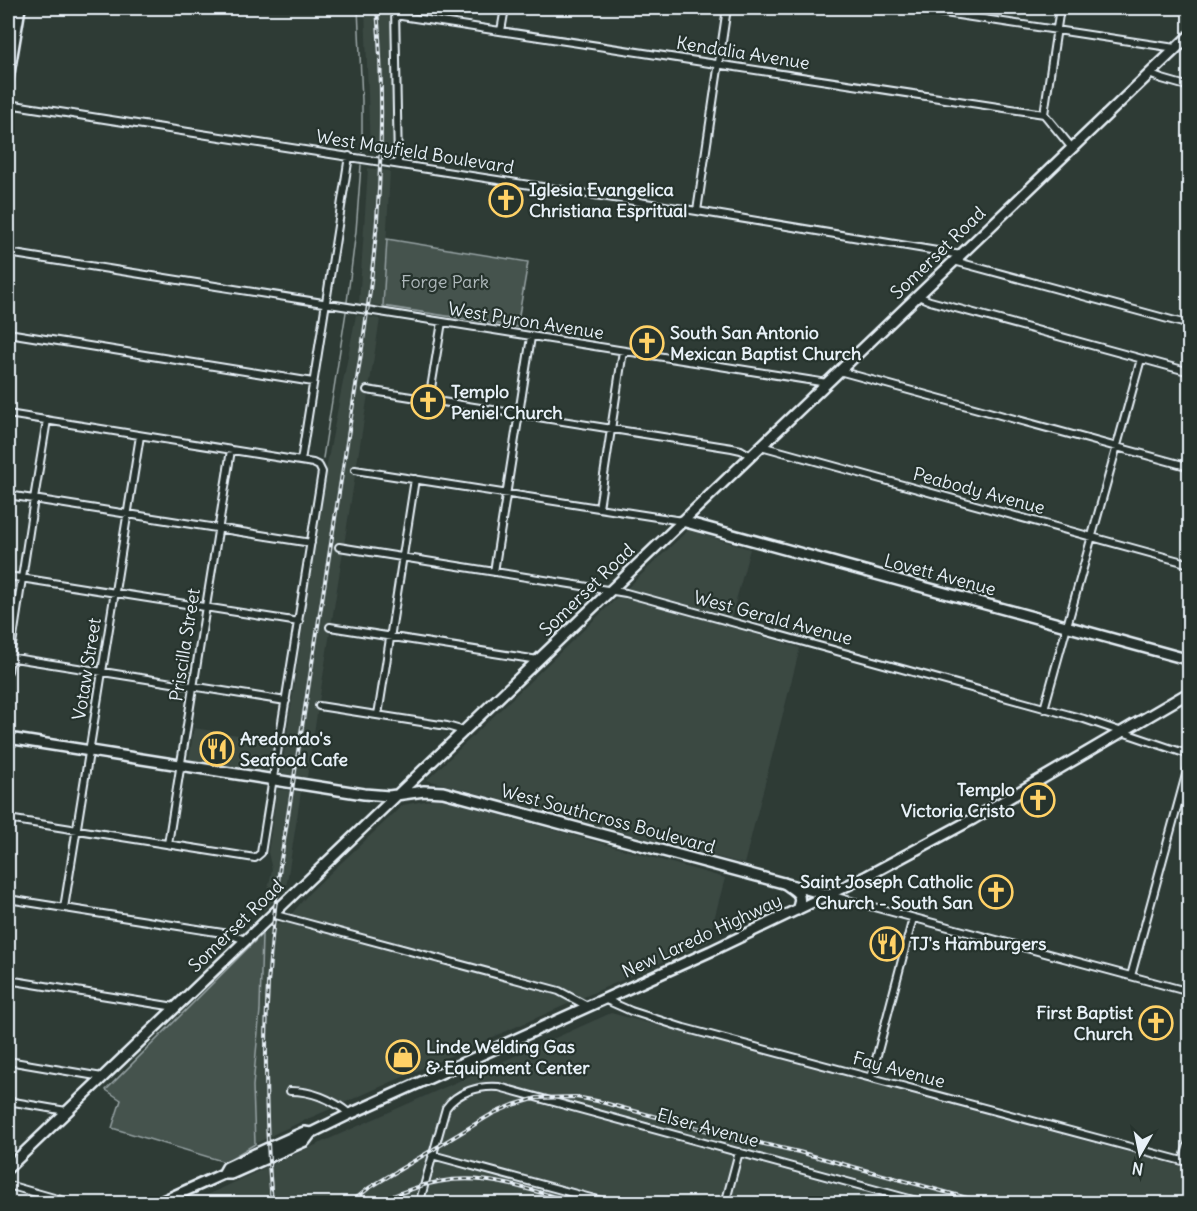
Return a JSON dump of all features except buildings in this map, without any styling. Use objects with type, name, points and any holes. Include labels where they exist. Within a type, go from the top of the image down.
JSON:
[{"type":"main road","points":[[8,79],[20,8]]},
{"type":"main road","name":"Somerset Road","points":[[8,1168],[1190,35]]},
{"type":"main road","name":"Lovett Avenue","points":[[682,521],[1190,660]]},
{"type":"main road","name":"New Laredo Highway","points":[[156,1203],[223,1174],[231,1174],[305,1141],[311,1133],[350,1114],[711,951],[899,860],[1190,692]]},
{"type":"main road","name":"West Southcross Boulevard","points":[[8,738],[364,794],[382,796],[424,791],[452,794],[828,895]]},
{"type":"main road","points":[[784,883],[799,895],[797,910]]},
{"type":"street","points":[[501,31],[505,8]]},
{"type":"street","points":[[697,211],[727,8]]},
{"type":"street","points":[[912,8],[1175,48]]},
{"type":"street","points":[[1060,8],[1044,114],[1072,148]]},
{"type":"street","points":[[395,11],[398,164]]},
{"type":"street","name":"Kendalia Avenue","points":[[395,11],[501,31],[1044,114]]},
{"type":"street","points":[[1149,74],[1190,87]]},
{"type":"street","name":"West Mayfield Boulevard","points":[[8,104],[697,211],[957,258],[1190,325]]},
{"type":"street","points":[[301,461],[349,156]]},
{"type":"street","name":"West Pyron Avenue","points":[[8,253],[827,383]]},
{"type":"street","points":[[918,296],[1190,372]]},
{"type":"street","points":[[429,400],[442,322]]},
{"type":"street","points":[[8,333],[313,382]]},
{"type":"street","points":[[494,572],[531,336]]},
{"type":"street","points":[[599,508],[623,351]]},
{"type":"street","points":[[1044,709],[1141,359]]},
{"type":"street","points":[[839,371],[1190,467]]},
{"type":"street","points":[[367,390],[732,448],[751,456]]},
{"type":"street","points":[[8,414],[313,463],[321,469],[322,476],[262,850],[257,857],[8,819]]},
{"type":"street","points":[[8,671],[47,420]]},
{"type":"street","name":"Votaw Street","points":[[64,908],[140,436]]},
{"type":"street","name":"Peabody Avenue","points":[[761,446],[1190,564]]},
{"type":"street","name":"Priscilla Street","points":[[168,844],[231,450]]},
{"type":"street","points":[[354,470],[682,521]]},
{"type":"street","points":[[378,715],[415,479]]},
{"type":"street","points":[[8,495],[310,543]]},
{"type":"street","name":"West Gerald Avenue","points":[[339,547],[637,596],[1084,719],[1190,754]]},
{"type":"street","points":[[8,576],[299,622]]},
{"type":"street","points":[[330,627],[538,660]]},
{"type":"street","points":[[9,657],[286,700]]},
{"type":"street","points":[[319,706],[447,726],[464,731]]},
{"type":"street","points":[[1131,976],[1190,760]]},
{"type":"street","name":"West Southcross Boulevard","points":[[828,895],[1190,992]]},
{"type":"street","points":[[8,899],[229,934],[245,940]]},
{"type":"street","points":[[272,913],[559,991],[587,1006]]},
{"type":"street","points":[[871,1078],[913,918]]},
{"type":"street","points":[[8,980],[175,1007]]},
{"type":"street","name":"Fay Avenue","points":[[603,999],[631,1011],[684,1028],[1186,1162]]},
{"type":"street","points":[[8,1062],[102,1077]]},
{"type":"street","name":"Elser Avenue","points":[[432,1155],[442,1118],[449,1104],[467,1092],[499,1087],[928,1203]]},
{"type":"street","points":[[290,1091],[306,1092],[322,1097],[337,1103],[350,1114]]},
{"type":"street","points":[[8,1101],[66,1111]]},
{"type":"street","points":[[1186,1162],[1190,1137]]},
{"type":"street","points":[[725,1203],[739,1152]]},
{"type":"street","points":[[419,1203],[432,1155],[613,1203]]},
{"type":"street","points":[[8,1185],[75,1203]]},
{"type":"shaded area","points":[[365,8],[390,8],[394,156],[370,152]]},
{"type":"shaded area","points":[[368,168],[390,171],[383,306],[359,303]]},
{"type":"shaded area","points":[[356,315],[380,319],[307,777],[281,774],[327,464]]},
{"type":"shaded area","points":[[688,530],[750,549],[729,626],[800,648],[744,864],[427,780]]},
{"type":"shaded area","points":[[194,728],[275,741],[270,773],[189,760]]},
{"type":"shaded area","points":[[277,789],[301,792],[286,888],[263,912],[272,870],[268,852]]},
{"type":"shaded area","points":[[440,798],[725,878],[708,942],[255,1144],[253,1086],[260,1010],[262,934],[277,923],[284,923],[310,892],[403,805]]},
{"type":"shaded area","points":[[611,1013],[1190,1169],[1189,1204],[188,1204]]},
{"type":"green space","name":"Forge Park","points":[[387,239],[528,262],[517,327],[383,306]]},
{"type":"green space","points":[[262,934],[260,1010],[253,1086],[255,1144],[225,1162],[112,1128],[121,1100],[106,1090]]},
{"type":"waterway","points":[[358,8],[362,152]]},
{"type":"waterway","points":[[347,302],[361,165]]},
{"type":"waterway","points":[[323,458],[346,312]]},
{"type":"railway","points":[[272,1204],[266,1066],[270,955],[280,866],[363,341],[374,258],[381,133],[377,8]]},
{"type":"railway","points":[[349,1204],[369,1188],[492,1114],[537,1098],[576,1097],[799,1152],[989,1204]]},
{"type":"railway","points":[[378,1204],[412,1189],[455,1180],[496,1182],[579,1204]]},
{"type":"place","name":"Iglesia Evangelica Christiana Espritual","points":[[506,200]]},
{"type":"place","name":"South San Antonio Mexican Baptist Church","points":[[647,343]]},
{"type":"place","name":"Templo Peniel Church","points":[[428,402]]},
{"type":"place","name":"Aredondo's Seafood Cafe","points":[[217,749]]},
{"type":"place","name":"Templo Victoria Cristo","points":[[1038,800]]},
{"type":"place","name":"Saint Joseph Catholic Church - South San","points":[[996,892]]},
{"type":"place","name":"TJ's Hamburgers","points":[[887,944]]},
{"type":"place","name":"First Baptist Church","points":[[1156,1023]]},
{"type":"place","name":"Linde Welding Gas & Equipment Center","points":[[403,1057]]}]
